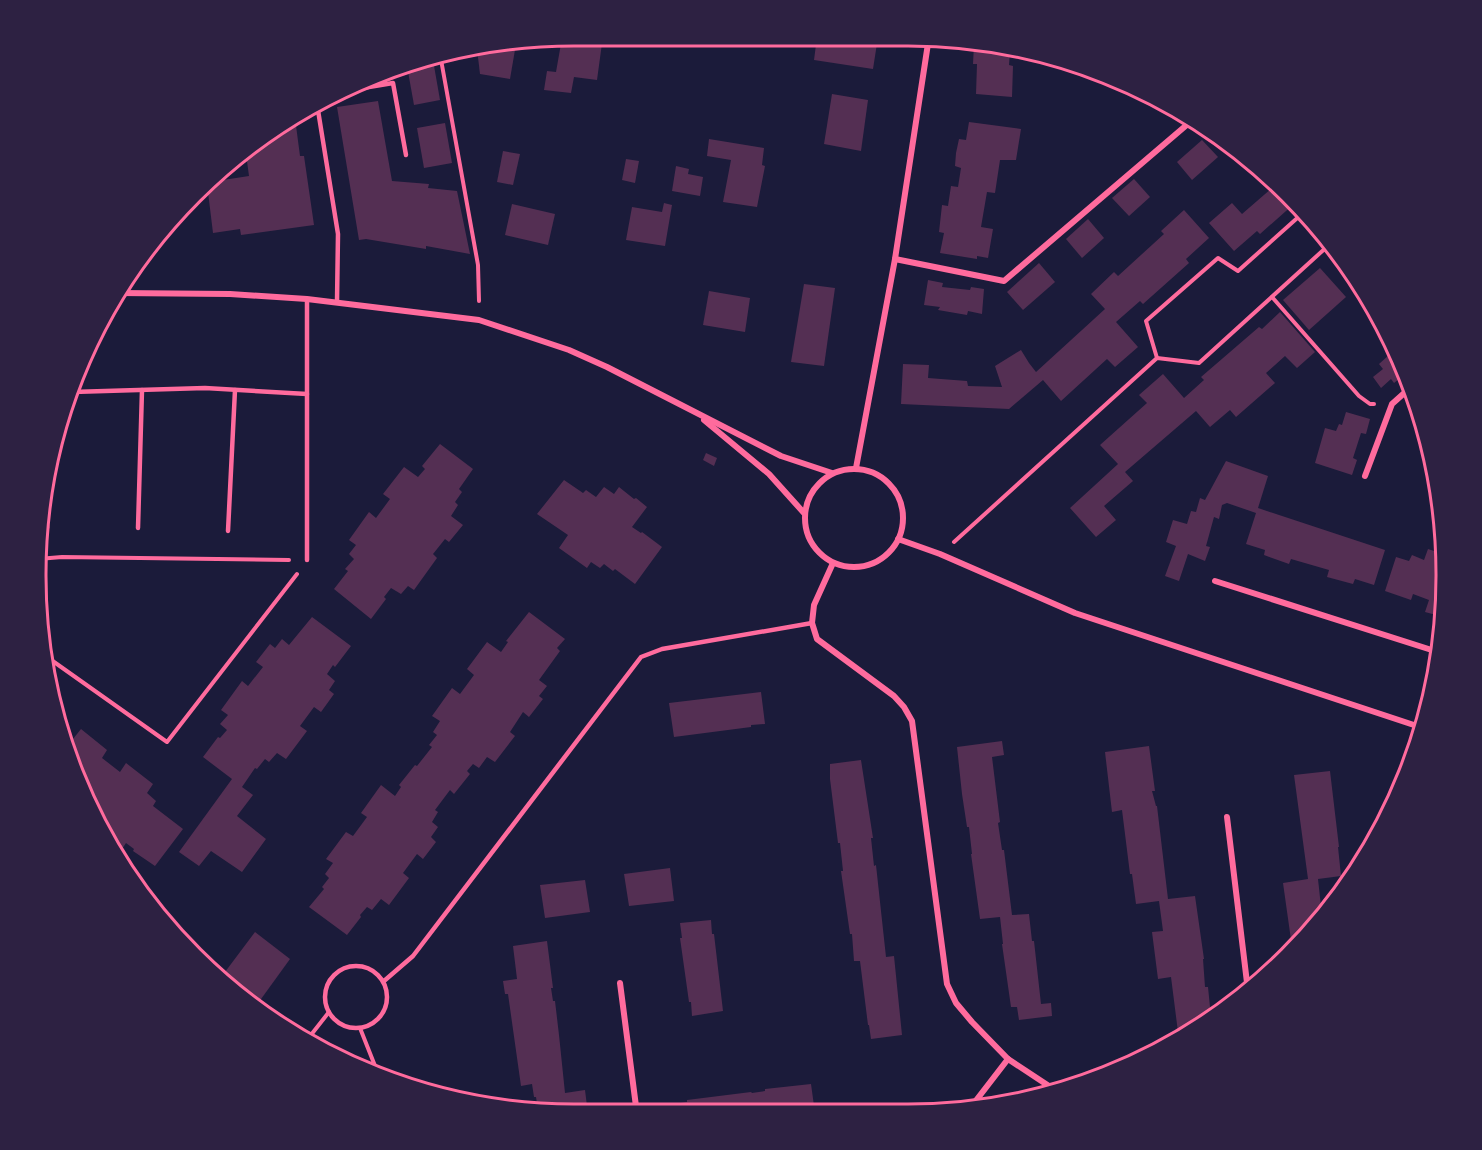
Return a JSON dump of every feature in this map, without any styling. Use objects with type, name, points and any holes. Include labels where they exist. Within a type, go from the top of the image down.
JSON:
[{"type":"street","points":[[856,468],[895,258],[927,47]]},
{"type":"street","points":[[895,258],[1004,280],[1185,126]]},
{"type":"street","points":[[129,292],[306,298],[479,320],[569,350],[781,456],[832,473]]},
{"type":"street","points":[[1365,476],[1392,404],[1403,394]]},
{"type":"street","points":[[696,413],[769,474],[804,513]]},
{"type":"street","points":[[856,468],[872,471],[886,480],[896,492],[902,507],[903,523],[898,539],[890,552],[871,564],[848,567],[833,563],[820,554],[805,528],[804,513],[809,496],[821,480],[843,469],[856,468]]},
{"type":"street","points":[[898,539],[940,554],[1075,613],[1413,725]]},
{"type":"street","points":[[833,563],[814,605],[812,623],[817,639],[894,696],[912,721],[947,984],[956,1003],[1008,1059],[1046,1084]]},
{"type":"street","points":[[1215,581],[1430,649]]},
{"type":"street","points":[[1227,817],[1247,979]]},
{"type":"street","points":[[620,983],[637,1104]]},
{"type":"street","points":[[977,1099],[1008,1059]]},
{"type":"lane","points":[[376,86],[393,83],[406,155]]},
{"type":"lane","points":[[318,113],[338,234],[337,302]]},
{"type":"lane","points":[[306,298],[308,560]]},
{"type":"lane","points":[[80,392],[205,388],[307,394]]},
{"type":"lane","points":[[138,528],[142,390]]},
{"type":"lane","points":[[228,531],[235,390]]},
{"type":"lane","points":[[384,981],[413,956],[641,657],[662,649],[812,623]]},
{"type":"lane","points":[[352,965],[365,966],[376,972],[384,981],[388,993],[387,1005],[381,1016],[372,1024],[360,1028],[348,1027],[337,1022],[329,1012],[325,1001],[326,988],[332,977],[341,969],[352,965]]},
{"type":"path","points":[[442,64],[478,265],[479,320]]},
{"type":"path","points":[[1157,358],[1146,321],[1218,258],[1238,271],[1297,219]]},
{"type":"path","points":[[940,554],[1157,358],[1199,363],[1323,250]]},
{"type":"path","points":[[1272,297],[1359,396],[1370,404],[1392,404]]},
{"type":"path","points":[[47,558],[308,560]]},
{"type":"path","points":[[54,662],[167,742],[308,560]]},
{"type":"path","points":[[312,1034],[329,1012]]},
{"type":"path","points":[[360,1028],[374,1063]]},
{"type":"building","points":[[602,46],[597,80],[574,77],[571,93],[544,90],[547,71],[556,72],[560,47]]},
{"type":"building","points":[[816,46],[877,46],[873,69],[814,60]]},
{"type":"building","points":[[515,50],[510,79],[480,74],[478,56]]},
{"type":"building","points":[[974,51],[1010,57],[1009,65],[1013,66],[1012,97],[976,94],[977,64],[973,64]]},
{"type":"building","points":[[434,66],[440,100],[414,105],[408,74]]},
{"type":"building","points":[[832,94],[868,100],[861,151],[824,144]]},
{"type":"building","points":[[378,101],[392,181],[429,184],[428,188],[457,191],[470,254],[426,246],[426,249],[366,239],[359,240],[337,107]]},
{"type":"building","points":[[969,122],[1021,129],[1016,160],[1000,160],[995,193],[987,192],[981,227],[993,229],[988,258],[977,256],[977,259],[940,253],[944,233],[939,232],[942,205],[948,206],[951,186],[958,187],[961,168],[955,166],[956,153],[959,139],[966,140]]},
{"type":"building","points":[[445,123],[452,163],[424,168],[417,128]]},
{"type":"building","points":[[296,126],[300,156],[304,156],[314,225],[241,235],[240,229],[213,233],[208,195],[225,180],[249,176],[247,161]]},
{"type":"building","points":[[709,139],[764,148],[762,165],[765,166],[757,207],[723,202],[731,160],[707,156]]},
{"type":"building","points":[[1202,140],[1218,157],[1192,180],[1177,162]]},
{"type":"building","points":[[503,151],[520,154],[513,185],[497,182]]},
{"type":"building","points":[[626,159],[639,161],[635,183],[622,180]]},
{"type":"building","points":[[676,166],[689,169],[688,174],[703,177],[700,196],[672,191]]},
{"type":"building","points":[[1134,179],[1150,197],[1129,216],[1112,198]]},
{"type":"building","points":[[1269,190],[1288,209],[1260,234],[1257,231],[1234,251],[1209,223],[1232,203],[1242,214]]},
{"type":"building","points":[[664,203],[672,205],[665,246],[626,240],[632,207],[662,212]]},
{"type":"building","points":[[512,204],[555,214],[548,245],[505,235]]},
{"type":"building","points":[[1184,210],[1209,238],[1186,259],[1189,263],[1143,304],[1140,301],[1116,322],[1138,347],[1115,367],[1107,359],[1061,401],[1043,380],[1009,409],[901,404],[903,364],[929,365],[928,378],[967,381],[968,386],[1002,387],[995,366],[1021,350],[1036,372],[1105,309],[1091,294],[1114,272],[1118,276],[1164,234],[1161,231]]},
{"type":"building","points":[[1088,219],[1104,238],[1082,258],[1066,239]]},
{"type":"building","points":[[1039,263],[1055,282],[1023,310],[1007,292]]},
{"type":"building","points":[[1320,268],[1346,297],[1309,330],[1283,300]]},
{"type":"building","points":[[928,280],[943,283],[942,287],[984,289],[982,314],[968,311],[967,315],[924,305]]},
{"type":"building","points":[[804,284],[835,288],[824,366],[791,362]]},
{"type":"building","points":[[709,291],[750,298],[745,332],[703,325]]},
{"type":"building","points":[[1280,312],[1315,352],[1297,368],[1285,356],[1266,373],[1275,383],[1236,417],[1230,410],[1210,427],[1196,411],[1125,472],[1133,481],[1104,506],[1116,520],[1096,537],[1070,508],[1118,464],[1100,445],[1147,403],[1139,395],[1163,374],[1184,398],[1204,380],[1201,377]]},
{"type":"building","points":[[1388,356],[1398,380],[1394,383],[1391,379],[1381,388],[1373,377],[1383,369],[1379,364]]},
{"type":"building","points":[[1346,412],[1370,419],[1366,434],[1361,433],[1353,458],[1357,460],[1352,475],[1315,463],[1325,428],[1336,431],[1339,424],[1342,425]]},
{"type":"building","points":[[440,444],[473,469],[459,489],[462,492],[455,502],[458,505],[451,516],[463,525],[449,542],[445,539],[433,554],[437,558],[414,590],[408,586],[401,594],[391,588],[371,619],[334,589],[348,571],[345,569],[354,559],[349,554],[356,545],[349,540],[369,512],[376,518],[390,499],[383,494],[404,467],[418,477],[425,469],[422,466]]},
{"type":"building","points":[[706,453],[717,458],[714,466],[703,460]]},
{"type":"building","points":[[1226,461],[1268,476],[1258,508],[1385,550],[1374,585],[1355,579],[1353,584],[1327,577],[1329,570],[1291,559],[1289,564],[1264,555],[1265,550],[1246,544],[1256,513],[1227,503],[1222,505],[1219,519],[1214,517],[1206,546],[1210,547],[1205,561],[1188,554],[1179,581],[1165,576],[1176,546],[1166,542],[1173,520],[1187,524],[1191,511],[1196,512],[1200,498],[1205,500]]},
{"type":"building","points":[[564,480],[583,493],[586,490],[596,497],[604,487],[614,494],[619,487],[647,507],[632,527],[662,547],[635,584],[604,564],[600,568],[591,562],[587,568],[559,548],[568,535],[537,514]]},
{"type":"building","points":[[1428,549],[1435,551],[1434,614],[1425,612],[1429,600],[1413,594],[1411,600],[1385,591],[1396,557],[1409,561],[1412,555],[1424,560]]},
{"type":"building","points":[[529,612],[565,639],[557,648],[560,651],[539,680],[547,686],[539,696],[543,699],[529,717],[523,712],[510,732],[515,736],[495,762],[487,757],[479,768],[473,764],[467,771],[470,774],[454,794],[450,790],[435,810],[438,812],[432,822],[438,827],[431,837],[436,842],[423,859],[417,854],[403,873],[409,878],[389,905],[381,899],[372,910],[367,907],[347,935],[309,907],[324,889],[322,887],[329,878],[325,874],[333,863],[326,859],[346,832],[353,836],[367,817],[361,813],[381,785],[395,796],[401,787],[399,785],[432,747],[429,745],[437,735],[433,732],[440,721],[432,716],[452,688],[460,694],[474,675],[467,669],[487,642],[501,652],[508,642],[506,641]]},
{"type":"building","points":[[312,617],[351,646],[327,674],[335,681],[329,690],[334,694],[321,712],[314,707],[300,726],[307,731],[286,759],[277,753],[269,762],[265,759],[257,769],[255,768],[242,787],[253,795],[237,816],[266,839],[242,872],[211,851],[199,866],[179,852],[232,779],[203,757],[218,737],[220,738],[227,730],[220,724],[228,715],[221,710],[242,681],[248,686],[263,667],[256,662],[270,644],[275,648],[282,639],[289,645]]},
{"type":"building","points":[[761,692],[765,724],[674,737],[669,703]]},
{"type":"building","points":[[81,729],[107,750],[102,758],[120,772],[126,763],[153,784],[147,793],[156,801],[153,806],[183,829],[155,866],[133,851],[134,849],[126,843],[123,848],[101,809],[73,739]]},
{"type":"building","points":[[1002,741],[1004,755],[992,757],[1000,822],[998,823],[1002,850],[1004,850],[1012,915],[1029,914],[1041,1004],[1051,1003],[1052,1016],[1019,1020],[1017,1007],[1011,1007],[1000,917],[980,919],[957,747]]},
{"type":"building","points":[[1149,746],[1155,791],[1152,791],[1157,806],[1168,899],[1195,896],[1204,959],[1205,987],[1208,987],[1210,1008],[1178,1029],[1171,977],[1158,979],[1152,932],[1163,931],[1159,901],[1136,904],[1122,810],[1112,812],[1105,752]]},
{"type":"building","points":[[861,760],[873,838],[871,838],[874,866],[876,865],[886,957],[894,956],[902,1035],[871,1039],[860,961],[854,961],[830,779],[830,764]]},
{"type":"building","points":[[1330,771],[1341,876],[1318,879],[1321,903],[1291,938],[1283,883],[1308,879],[1294,775]]},
{"type":"building","points":[[670,868],[674,901],[629,906],[624,874]]},
{"type":"building","points":[[585,880],[590,912],[545,918],[540,885]]},
{"type":"building","points":[[711,920],[723,1011],[692,1016],[680,938],[682,938],[680,923]]},
{"type":"building","points":[[255,932],[290,959],[261,1000],[226,971]]},
{"type":"building","points":[[547,941],[565,1093],[585,1090],[587,1104],[537,1102],[532,1084],[521,1086],[508,994],[505,994],[503,981],[517,979],[513,946]]},
{"type":"building","points":[[811,1084],[814,1104],[674,1104],[687,1102],[687,1100],[765,1091],[765,1089]]}]
